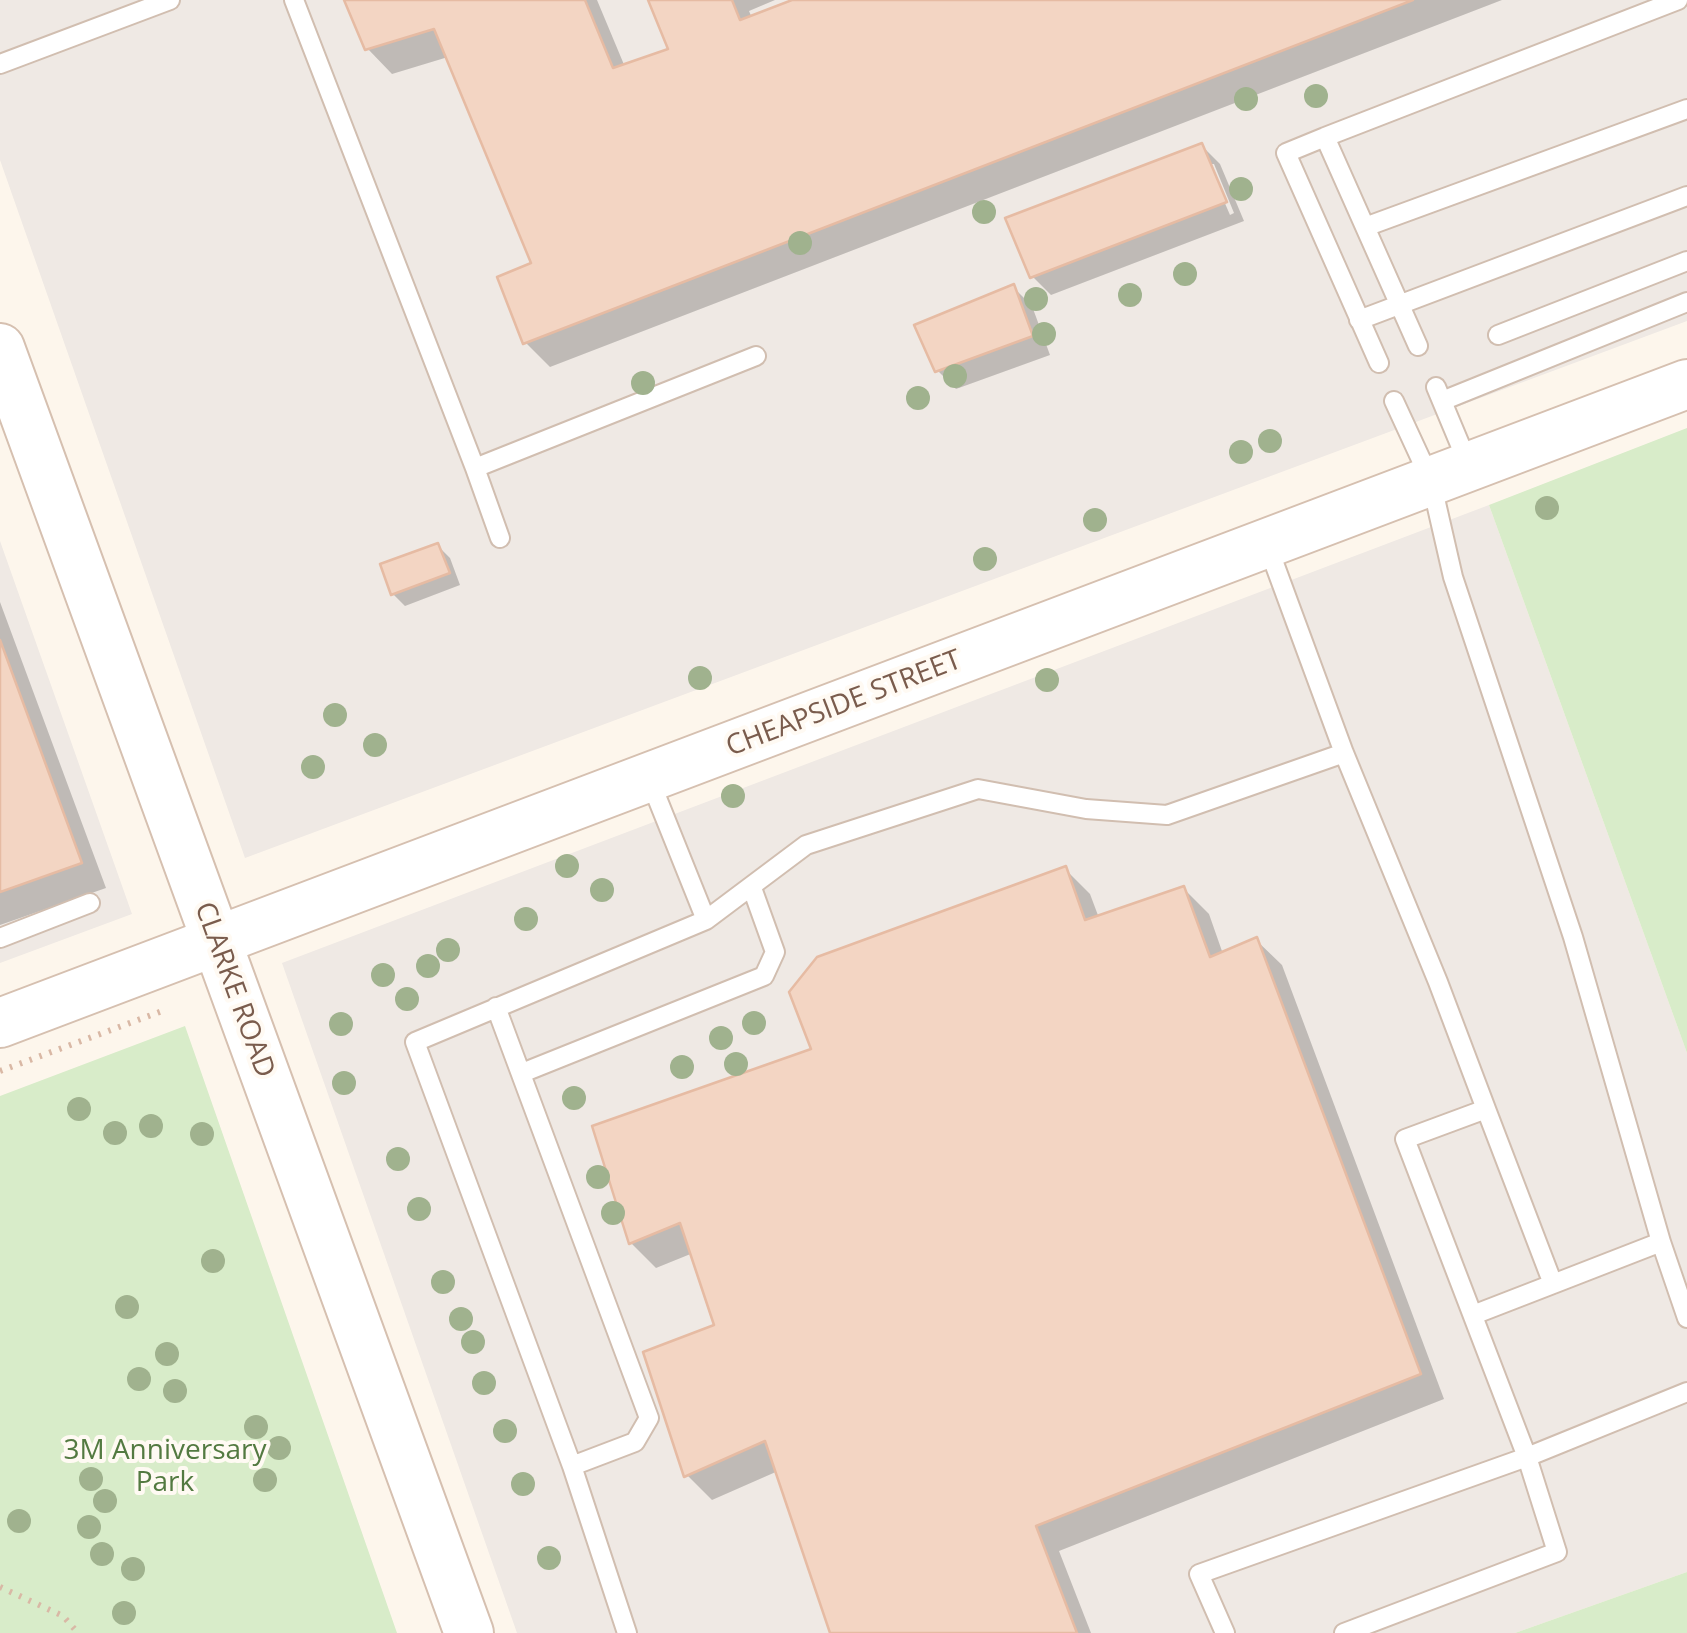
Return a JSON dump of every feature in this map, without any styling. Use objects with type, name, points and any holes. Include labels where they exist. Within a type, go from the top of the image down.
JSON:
[{"type":"street","name":"CLARKE ROAD","points":[[0,348],[470,1633]]},
{"type":"street","name":"CHEAPSIDE STREET","points":[[0,1023],[1687,384]]},
{"type":"lane","points":[[0,64],[170,0]]},
{"type":"lane","points":[[294,0],[500,538]]},
{"type":"lane","points":[[1379,364],[1286,153],[1678,0]]},
{"type":"lane","points":[[1365,227],[1687,109]]},
{"type":"lane","points":[[1325,137],[1418,346]]},
{"type":"lane","points":[[1360,320],[1687,196]]},
{"type":"lane","points":[[1498,334],[1687,260]]},
{"type":"lane","points":[[1687,302],[1439,394],[1450,474],[1453,577],[1573,937],[1661,1242],[1687,1318]]},
{"type":"lane","points":[[476,468],[756,356]]},
{"type":"lane","points":[[1394,401],[1450,474]]},
{"type":"lane","points":[[1267,544],[1344,753],[1438,982],[1553,1284]]},
{"type":"lane","points":[[627,1633],[572,1466],[415,1042],[706,920],[806,844],[978,788],[1086,809],[1166,815],[1344,753]]},
{"type":"lane","points":[[649,778],[706,920]]},
{"type":"lane","points":[[522,1073],[764,976],[775,952],[752,888]]},
{"type":"lane","points":[[0,938],[90,903]]},
{"type":"lane","points":[[496,1007],[649,1418],[635,1442],[572,1466]]},
{"type":"lane","points":[[1344,1633],[1557,1552],[1527,1457],[1404,1140],[1486,1108]]},
{"type":"lane","points":[[1474,1315],[1661,1242]]},
{"type":"lane","points":[[1225,1633],[1200,1574],[1527,1457],[1687,1392]]},
{"type":"path","points":[[0,1071],[165,1010]]},
{"type":"path","points":[[0,1587],[63,1616],[78,1633]]},
{"type":"shaded area","points":[[0,0],[1687,0],[1687,321],[245,858],[0,160]]},
{"type":"shaded area","points":[[1489,505],[1687,1053],[1687,1572],[1515,1633],[517,1633],[282,963]]},
{"type":"shaded area","points":[[0,541],[132,914],[0,963]]},
{"type":"green space","points":[[1687,428],[1687,1053],[1489,505]]},
{"type":"green space","name":"3M Anniversary Park","points":[[185,1026],[397,1633],[0,1633],[0,1096]]},
{"type":"green space","points":[[1687,1572],[1687,1633],[1515,1633]]},
{"type":"building","points":[[344,0],[585,0],[613,68],[668,49],[648,0],[732,0],[740,20],[792,0],[1413,0],[523,344],[497,277],[531,263],[434,29],[365,50]]},
{"type":"building","points":[[1202,143],[1227,202],[1030,278],[1005,218]]},
{"type":"building","points":[[1014,284],[1033,336],[935,372],[914,325]]},
{"type":"building","points":[[438,543],[450,573],[391,595],[380,564]]},
{"type":"building","points":[[0,640],[82,863],[0,892]]},
{"type":"building","points":[[1066,866],[1085,920],[1184,886],[1210,957],[1257,937],[1421,1374],[1036,1526],[1077,1633],[830,1633],[765,1441],[684,1477],[643,1352],[714,1325],[680,1223],[629,1244],[592,1126],[811,1049],[789,992],[817,957]]}]
